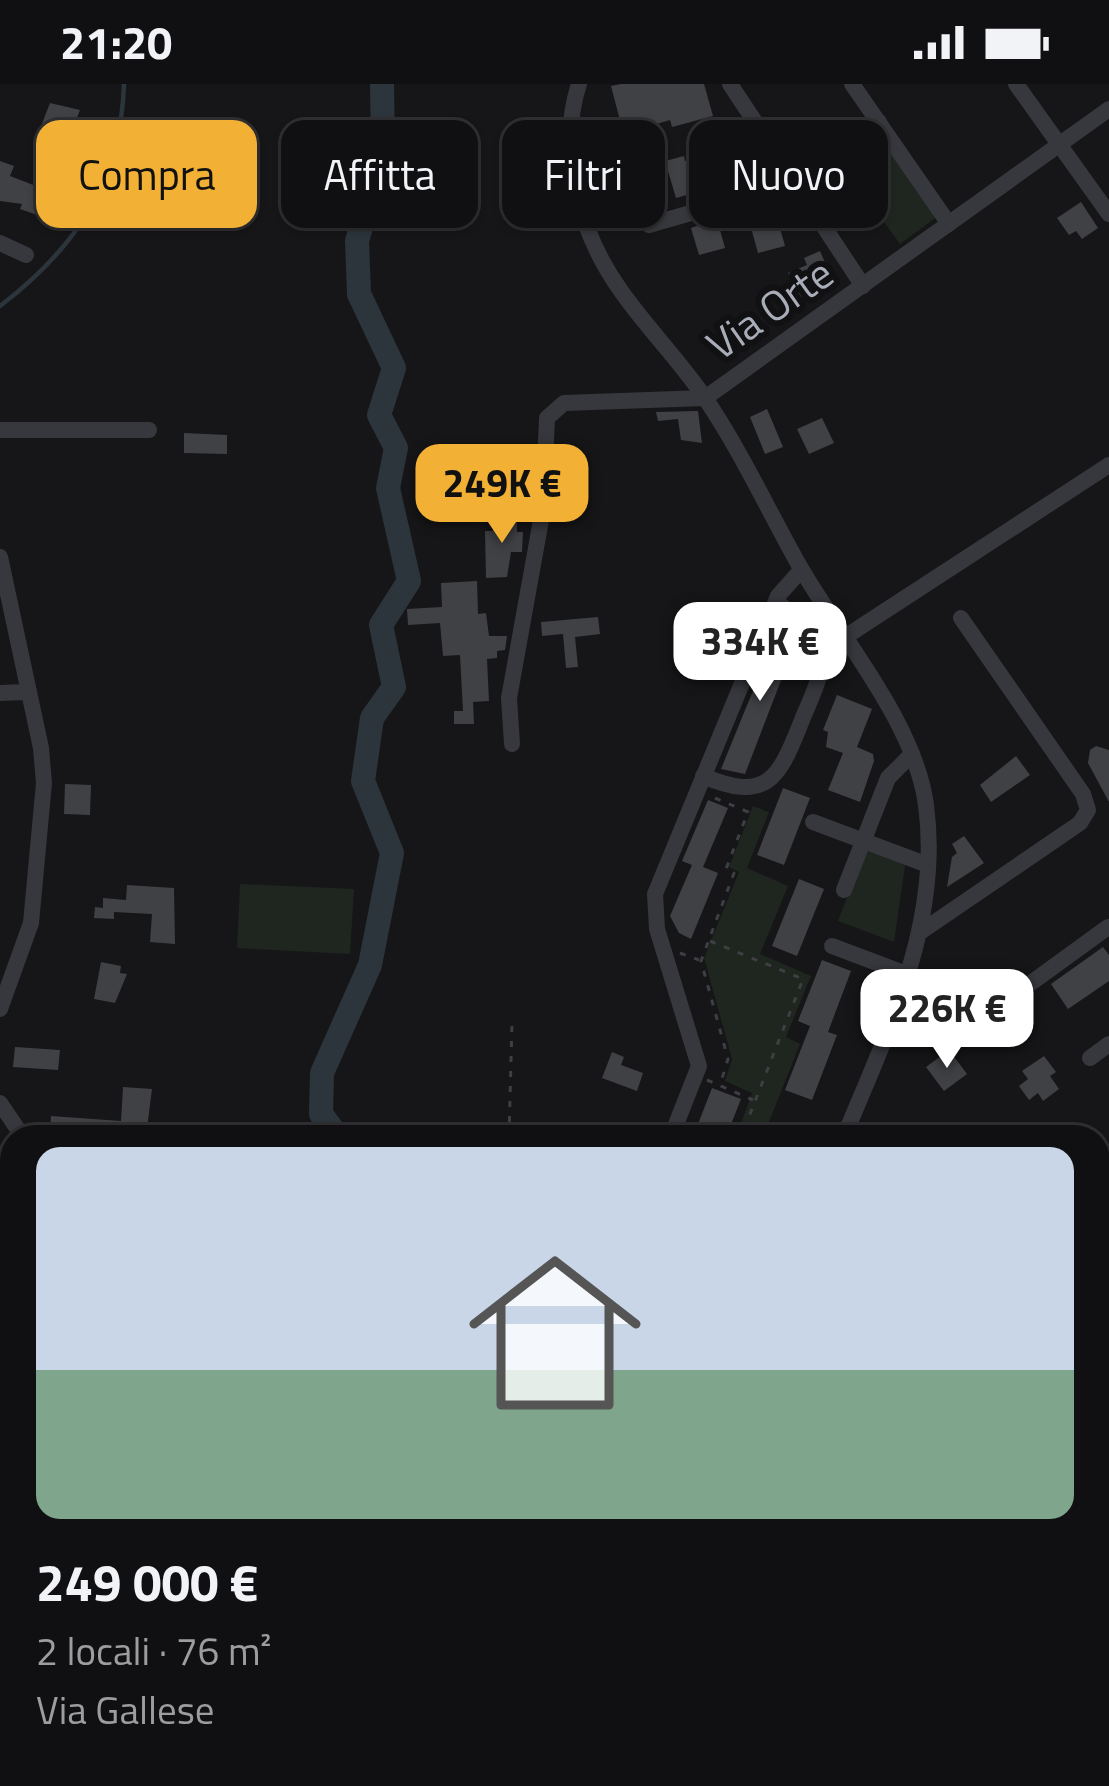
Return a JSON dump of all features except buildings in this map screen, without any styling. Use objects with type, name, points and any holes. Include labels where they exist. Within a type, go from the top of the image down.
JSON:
[{"type":"street","points":[[579,84],[569,122],[569,149],[589,224],[618,288],[705,398],[912,754],[927,807],[928,865],[920,933],[909,975],[849,1125]]},
{"type":"street","points":[[730,84],[754,120]]},
{"type":"street","points":[[852,84],[878,120]]},
{"type":"street","points":[[1016,84],[1109,214]]},
{"type":"street","name":"Via Orte","points":[[705,398],[1109,109]]},
{"type":"street","points":[[888,135],[949,224]]},
{"type":"street","points":[[825,228],[863,286]]},
{"type":"street","points":[[0,243],[26,255]]},
{"type":"street","points":[[512,744],[509,698],[543,509],[549,413],[564,403],[705,398]]},
{"type":"street","points":[[0,430],[149,430]]},
{"type":"street","points":[[844,637],[1109,465]]},
{"type":"street","points":[[0,557],[41,748],[44,793],[31,923],[0,1009]]},
{"type":"street","points":[[676,1125],[698,1076],[698,1057],[653,909],[658,883],[776,602],[788,581],[802,570]]},
{"type":"street","points":[[700,783],[750,789],[772,778],[788,758],[822,660],[802,620],[776,602]]},
{"type":"street","points":[[920,933],[1080,823],[1088,810],[1085,797],[961,618]]},
{"type":"street","points":[[0,694],[27,692]]},
{"type":"street","points":[[844,890],[890,773],[912,754]]},
{"type":"street","points":[[813,822],[928,865]]},
{"type":"street","points":[[1031,983],[1108,928],[1094,908]]},
{"type":"street","points":[[832,946],[909,975]]},
{"type":"street","points":[[1090,1058],[1109,1044]]},
{"type":"path","points":[[700,783],[748,812],[726,868],[734,873],[701,961],[728,1059],[720,1085]]},
{"type":"path","points":[[709,940],[803,979],[746,1125]]},
{"type":"path","points":[[509,1125],[512,1022]]},
{"type":"path","points":[[698,1076],[755,1100]]},
{"type":"shaded area","points":[[888,146],[938,216],[900,244],[888,227]]},
{"type":"shaded area","points":[[753,806],[769,812],[747,868],[788,886],[760,954],[811,976],[786,1037],[800,1044],[768,1125],[740,1125],[752,1093],[725,1081],[732,1059],[704,958],[739,872],[729,867]]},
{"type":"shaded area","points":[[867,844],[906,859],[894,942],[838,921]]},
{"type":"shaded area","points":[[240,884],[354,889],[350,954],[237,948]]},
{"type":"waterway","points":[[0,306],[51,260],[89,210],[114,151],[124,84]]},
{"type":"waterway","points":[[329,1125],[321,1114],[322,1073],[370,965],[392,853],[363,781],[372,718],[394,687],[381,625],[409,581],[388,488],[396,448],[379,415],[394,368],[359,294],[357,241],[383,150],[382,84]]}]
